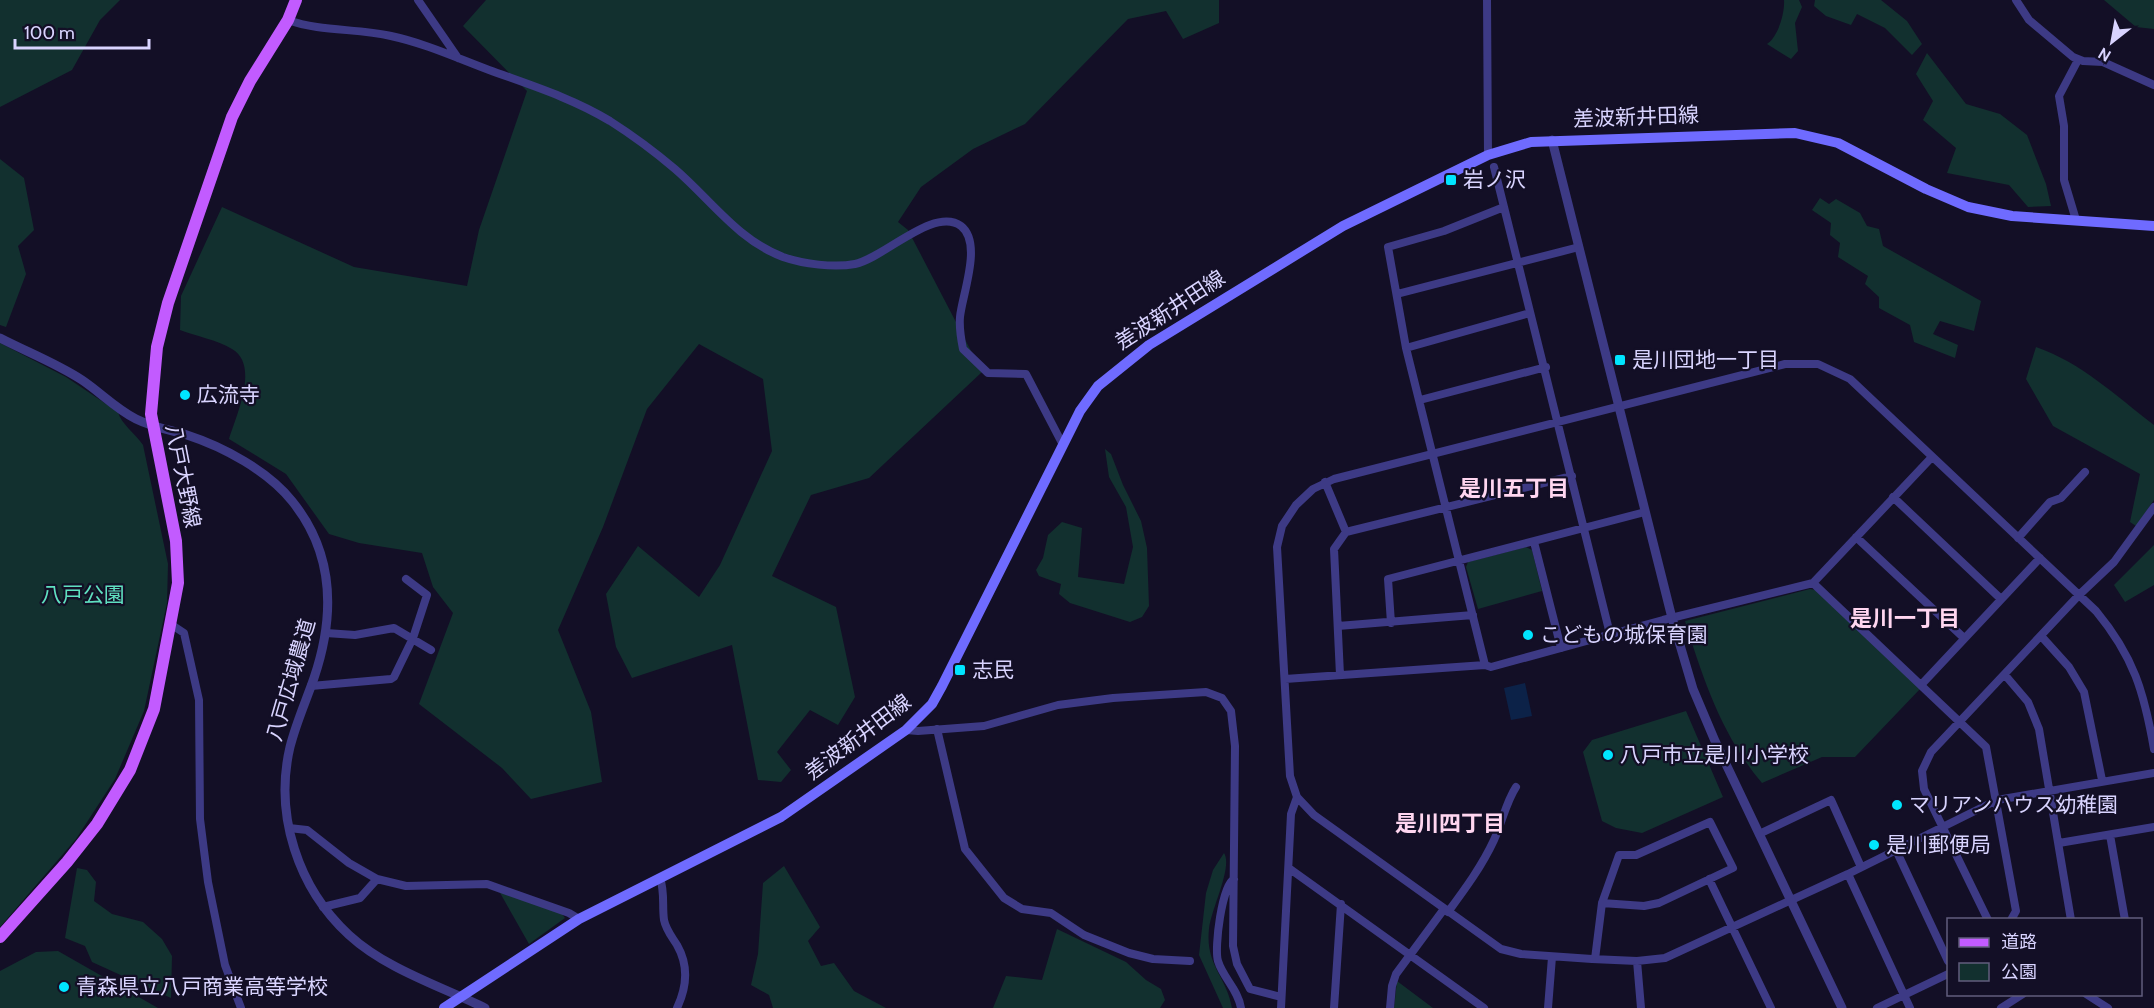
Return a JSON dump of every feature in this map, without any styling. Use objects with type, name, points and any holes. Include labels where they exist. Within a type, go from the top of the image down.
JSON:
[{"type":"main road","name":"八戸大野線","points":[[0,937],[84,841],[130,770],[154,709],[172,625],[178,583],[176,541],[153,425],[151,398],[157,347],[178,273],[232,117],[255,71],[288,20],[296,0]]},
{"type":"main road","name":"差波新井田線","points":[[444,1008],[579,919],[781,818],[906,730],[932,704],[1080,411],[1098,386],[1149,345],[1342,226],[1488,155],[1531,142],[1552,140],[1771,132],[1806,134],[1838,143],[1926,189],[1968,207],[2012,216],[2154,226]]},
{"type":"street","points":[[418,0],[459,58]]},
{"type":"street","points":[[1487,0],[1488,155]]},
{"type":"street","points":[[2016,0],[2029,20],[2078,60],[2103,62],[2154,85]]},
{"type":"street","points":[[288,20],[309,27],[390,36],[459,58],[567,98],[610,121],[675,169],[742,234],[786,258],[821,264],[853,264],[884,252],[912,233],[932,224],[944,221],[960,226],[967,232],[970,250],[960,317],[963,349],[988,373],[1026,374],[1063,445]]},
{"type":"street","points":[[2076,220],[2064,180],[2064,126],[2059,96],[2078,60]]},
{"type":"street","points":[[1552,140],[1672,618],[1693,689],[1842,1008]]},
{"type":"street","points":[[1494,167],[1530,314],[1546,367],[1610,634]]},
{"type":"street","points":[[1485,665],[1419,400],[1388,247],[1444,231],[1504,207]]},
{"type":"street","points":[[1397,294],[1579,247]]},
{"type":"street","points":[[1407,348],[1530,314]]},
{"type":"street","name":"八戸広域農道","points":[[0,338],[80,378],[128,414],[205,442],[248,465],[278,486],[291,499],[309,526],[325,568],[329,604],[326,633],[287,763],[285,798],[289,828],[301,868],[323,907],[350,936],[367,949],[386,961],[485,1008]]},
{"type":"street","points":[[2154,749],[2145,700],[2135,670],[2115,635],[2079,595],[1850,379],[1818,364],[1785,364],[1325,482],[1313,489],[1296,505],[1287,516],[1278,538],[1277,565],[1290,776],[1297,797],[1314,815],[1501,949],[1521,954],[1552,957],[1637,961],[1672,956],[1848,874],[1997,800],[2154,772]]},
{"type":"street","points":[[1419,400],[1546,367]]},
{"type":"street","points":[[1285,679],[1485,665],[1491,668],[1610,634],[1813,583],[1932,457]]},
{"type":"street","points":[[2018,538],[2050,502],[2061,498],[2085,472]]},
{"type":"street","points":[[1340,675],[1334,549],[1346,532],[1572,477]]},
{"type":"street","points":[[1325,482],[1346,532]]},
{"type":"street","points":[[1893,497],[2001,599]]},
{"type":"street","points":[[1987,918],[1924,789],[1922,771],[1931,752],[2042,637],[2079,595],[2114,562],[2154,507]]},
{"type":"street","points":[[1391,623],[1388,579],[1646,512]]},
{"type":"street","points":[[1856,537],[1964,638]]},
{"type":"street","points":[[1534,542],[1561,648]]},
{"type":"street","points":[[1922,685],[2040,558]]},
{"type":"street","points":[[311,686],[391,679],[402,664],[427,595],[406,579]]},
{"type":"street","points":[[1813,583],[1986,747],[2016,911],[2012,918]]},
{"type":"street","points":[[1338,626],[1473,615]]},
{"type":"street","points":[[172,625],[184,633],[200,700],[200,819],[208,882],[225,965],[241,1008]]},
{"type":"street","points":[[326,633],[355,635],[394,627],[431,650]]},
{"type":"street","points":[[2042,637],[2069,667],[2084,692],[2102,780]]},
{"type":"street","points":[[2005,675],[2028,702],[2038,729],[2059,843],[2070,918]]},
{"type":"street","points":[[906,730],[984,726],[1058,705],[1169,694],[1206,692],[1216,694],[1228,703],[1231,711],[1235,746],[1232,924],[1237,964],[1253,991],[1281,997]]},
{"type":"street","points":[[937,729],[965,849],[1004,898],[1022,909],[1051,913],[1084,934],[1129,953],[1153,959],[1190,962]]},
{"type":"street","points":[[1390,1008],[1392,986],[1410,954],[1469,884],[1493,843],[1510,796],[1516,787]]},
{"type":"street","points":[[1281,1008],[1290,869],[1291,814],[1297,797]]},
{"type":"street","points":[[1759,834],[1831,800],[1861,867]]},
{"type":"street","points":[[1595,959],[1602,903],[1619,855],[1636,855],[1710,822],[1733,868],[1659,903],[1635,906],[1602,903]]},
{"type":"street","points":[[2059,843],[2154,827]]},
{"type":"street","points":[[289,828],[307,830],[349,863],[377,879],[406,886],[488,884],[569,913],[579,919]]},
{"type":"street","points":[[2110,835],[2125,918]]},
{"type":"street","points":[[1896,850],[1947,959]]},
{"type":"street","points":[[1290,869],[1484,1008]]},
{"type":"street","points":[[1848,874],[1910,1008]]},
{"type":"street","points":[[660,878],[664,890],[664,920],[683,957],[686,973],[684,991],[677,1008]]},
{"type":"street","points":[[323,907],[360,898],[377,879]]},
{"type":"street","points":[[1234,879],[1230,881],[1224,893],[1217,953],[1221,967],[1238,995],[1240,1008]]},
{"type":"street","points":[[1709,879],[1772,1008]]},
{"type":"street","points":[[1334,1008],[1341,904]]},
{"type":"street","points":[[1548,1008],[1552,957]]},
{"type":"street","points":[[1637,961],[1641,1008]]},
{"type":"street","points":[[1877,1008],[1947,974]]},
{"type":"street","points":[[2001,1008],[2020,996]]},
{"type":"street","points":[[2099,998],[2108,1008]]},
{"type":"green space","points":[[0,0],[120,0],[100,20],[72,70],[0,107]]},
{"type":"green space","points":[[486,0],[1219,0],[1219,23],[1183,39],[1166,11],[1128,19],[1025,124],[973,149],[921,187],[898,222],[908,230],[982,372],[869,478],[811,495],[772,576],[836,607],[855,697],[838,725],[810,710],[777,752],[791,770],[781,782],[758,780],[732,645],[632,678],[616,647],[606,594],[638,546],[699,597],[720,565],[772,451],[763,379],[699,344],[647,409],[603,527],[558,630],[591,712],[602,782],[531,799],[502,768],[419,704],[453,613],[433,587],[422,553],[359,543],[329,534],[286,474],[229,439],[244,391],[244,367],[240,357],[226,346],[180,330],[181,296],[222,207],[354,267],[467,286],[479,230],[527,91],[463,26]]},
{"type":"green space","points":[[1784,0],[1799,0],[1802,7],[1795,23],[1798,51],[1791,59],[1767,44],[1780,24]]},
{"type":"green space","points":[[1815,0],[1881,0],[1907,21],[1922,44],[1912,55],[1885,28],[1857,14],[1851,25],[1826,16],[1814,6]]},
{"type":"green space","points":[[2104,0],[2154,0],[2154,29],[2136,27]]},
{"type":"green space","points":[[1927,53],[1966,104],[2000,114],[2027,135],[2046,184],[2051,206],[2028,207],[2009,185],[1947,173],[1956,148],[1923,120],[1933,101],[1916,74]]},
{"type":"green space","points":[[0,159],[24,178],[34,230],[18,246],[26,274],[6,327],[0,325]]},
{"type":"green space","points":[[1820,198],[1829,204],[1836,199],[1860,213],[1867,226],[1879,229],[1883,246],[1981,301],[1974,331],[1940,321],[1933,334],[1958,345],[1955,358],[1914,342],[1910,325],[1879,308],[1879,297],[1865,284],[1868,276],[1838,257],[1840,243],[1830,235],[1831,223],[1812,210]]},
{"type":"green space","name":"八戸公園","points":[[0,343],[66,377],[118,412],[122,421],[143,445],[168,564],[167,603],[144,711],[115,779],[76,839],[0,927]]},
{"type":"green space","points":[[2036,347],[2084,371],[2154,425],[2154,500],[2136,526],[2130,522],[2140,474],[2053,426],[2026,379]]},
{"type":"green space","points":[[1105,449],[1111,454],[1141,521],[1147,548],[1149,606],[1142,617],[1130,622],[1070,603],[1059,594],[1061,584],[1039,576],[1036,570],[1043,558],[1048,535],[1062,522],[1082,528],[1078,577],[1124,584],[1133,547],[1126,507],[1109,477]]},
{"type":"green space","points":[[2154,545],[2154,585],[2125,602],[2114,585]]},
{"type":"green space","points":[[1526,547],[1532,550],[1542,591],[1478,609],[1466,567],[1468,562]]},
{"type":"green space","points":[[1810,589],[1816,590],[1920,689],[1855,757],[1822,757],[1762,783],[1736,746],[1715,706],[1685,621]]},
{"type":"green space","points":[[1686,711],[1723,797],[1642,833],[1616,828],[1602,821],[1583,752],[1592,740]]},
{"type":"green space","points":[[1224,853],[1226,868],[1209,929],[1209,941],[1213,962],[1226,988],[1232,1008],[1223,1008],[1199,955],[1206,893],[1213,870]]},
{"type":"green space","points":[[784,866],[820,927],[808,941],[821,966],[834,963],[854,991],[886,1008],[773,1008],[769,995],[751,985],[758,954],[763,883]]},
{"type":"green space","points":[[77,868],[87,870],[96,882],[94,901],[112,914],[143,922],[162,939],[172,956],[171,998],[92,962],[85,946],[65,938]]},
{"type":"green space","points":[[499,891],[562,914],[565,918],[529,944]]},
{"type":"green space","points":[[1057,929],[1126,962],[1146,980],[1161,989],[1165,1000],[1160,1008],[993,1008],[1006,976],[1042,980]]},
{"type":"green space","name":"青森県立八戸商業高等学校","points":[[58,951],[158,1008],[0,1008],[0,971],[36,952]]},
{"type":"green space","points":[[1397,981],[1433,1008],[1394,1008]]},
{"type":"water","points":[[1525,683],[1532,716],[1511,720],[1504,688]]},
{"type":"place","name":"岩ノ沢","points":[[1451,180]]},
{"type":"place","name":"是川団地一丁目","points":[[1620,360]]},
{"type":"place","name":"広流寺","points":[[185,395]]},
{"type":"place","name":"こどもの城保育園","points":[[1528,635]]},
{"type":"place","name":"志民","points":[[960,670]]},
{"type":"place","name":"八戸市立是川小学校","points":[[1608,755]]},
{"type":"place","name":"マリアンハウス幼稚園","points":[[1897,805]]},
{"type":"place","name":"是川郵便局","points":[[1874,845]]},
{"type":"place","name":"青森県立八戸商業高等学校","points":[[64,987]]},
{"type":"district","name":"是川五丁目","points":[[1514,488]]},
{"type":"district","name":"是川一丁目","points":[[1905,618]]},
{"type":"district","name":"是川四丁目","points":[[1450,823]]}]
